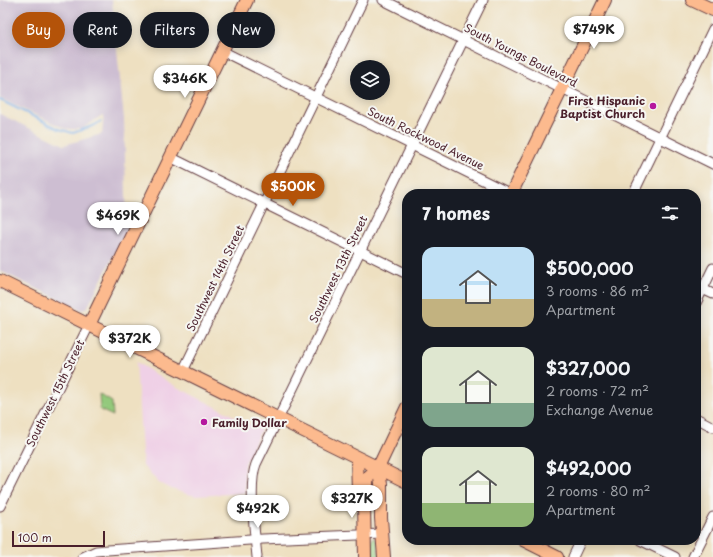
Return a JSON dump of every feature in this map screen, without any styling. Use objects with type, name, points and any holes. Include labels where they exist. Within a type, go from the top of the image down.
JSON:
[{"type":"main road","name":"Southwest 15th Street","points":[[89,325],[247,0]]},
{"type":"main road","points":[[513,189],[605,0]]},
{"type":"main road","points":[[692,0],[713,10]]},
{"type":"main road","points":[[1,284],[89,325],[402,480]]},
{"type":"main road","points":[[365,557],[364,503],[368,477],[378,468],[402,418]]},
{"type":"main road","points":[[357,458],[358,491],[364,503]]},
{"type":"main road","points":[[378,468],[381,484],[384,557]]},
{"type":"main road","points":[[533,545],[557,557]]},
{"type":"street","name":"Southwest 14th Street","points":[[183,371],[363,0]]},
{"type":"street","name":"South Youngs Boulevard","points":[[383,0],[713,164]]},
{"type":"street","name":"Southwest 13th Street","points":[[257,557],[252,483],[254,469],[483,0]]},
{"type":"street","points":[[635,189],[713,29]]},
{"type":"street","name":"South Rockwood Avenue","points":[[222,51],[501,189]]},
{"type":"street","points":[[170,157],[402,272]]},
{"type":"street","points":[[701,284],[713,268]]},
{"type":"street","points":[[701,288],[713,294]]},
{"type":"street","name":"Southwest 15th Street","points":[[0,506],[89,325]]},
{"type":"street","points":[[701,421],[713,427]]},
{"type":"street","points":[[701,541],[713,517]]},
{"type":"street","points":[[83,557],[96,551],[256,540],[382,534]]},
{"type":"street","points":[[573,557],[579,545]]},
{"type":"street","points":[[650,545],[675,557]]},
{"type":"street","points":[[693,557],[699,545]]},
{"type":"shaded area","points":[[0,0],[112,0],[113,12],[73,12],[73,48],[117,48],[124,119],[127,230],[88,306],[83,310],[0,271],[0,114],[64,145],[102,134],[104,114],[81,129],[66,129],[0,98]]},
{"type":"shaded area","points":[[136,362],[175,386],[261,430],[244,466],[245,493],[196,496],[187,494],[159,483],[143,466]]},
{"type":"green space","points":[[99,394],[112,402],[113,416],[100,410]]},
{"type":"green space","points":[[374,537],[378,543],[380,557],[368,557],[369,544]]},
{"type":"waterway","points":[[0,100],[59,129],[73,133],[95,125],[101,121]]},
{"type":"place","name":"First Hispanic Baptist Church","points":[[653,106]]},
{"type":"place","name":"Family Dollar","points":[[204,422]]}]
